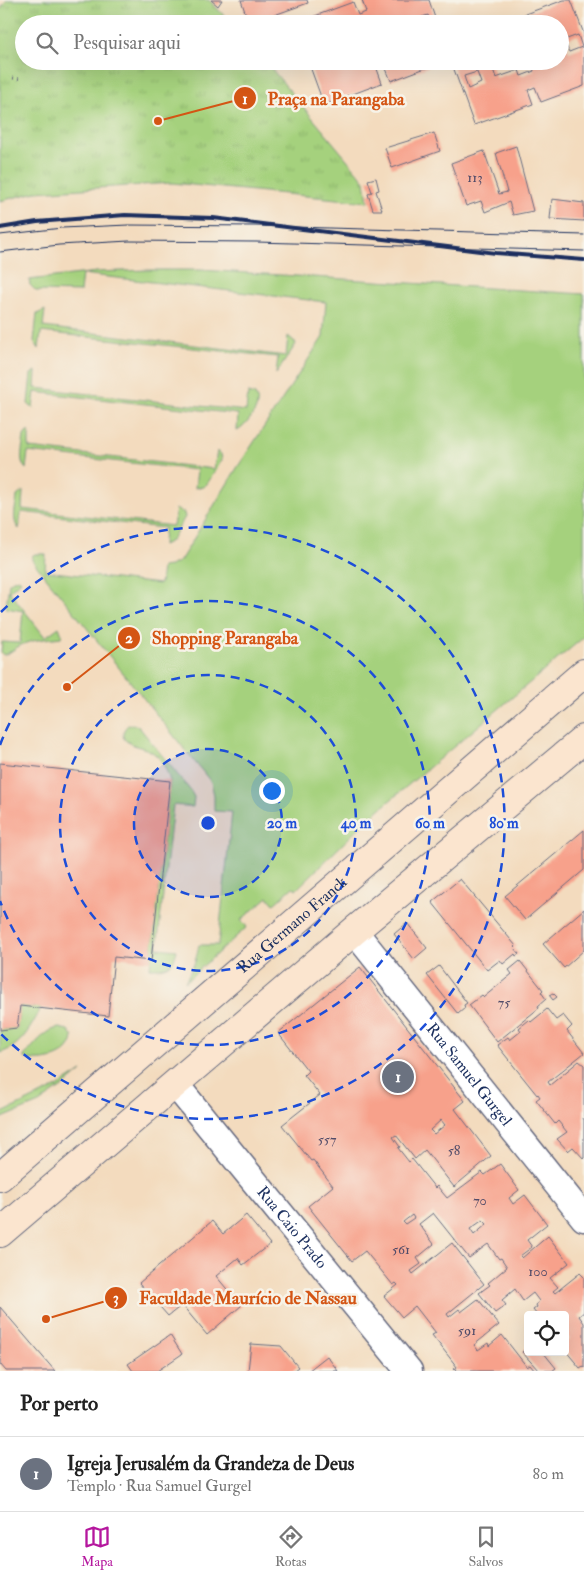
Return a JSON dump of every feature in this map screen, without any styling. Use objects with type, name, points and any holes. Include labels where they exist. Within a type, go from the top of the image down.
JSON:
[{"type":"main road","name":"Rua Germano Franck","points":[[0,1177],[584,673]]},
{"type":"main road","points":[[0,1233],[354,931],[584,739]]},
{"type":"street","name":"Rua Samuel Gurgel","points":[[354,931],[584,1218]]},
{"type":"street","name":"Rua Caio Prado","points":[[175,1084],[409,1371]]},
{"type":"path","points":[[13,78],[20,79]]},
{"type":"green space","points":[[7,0],[209,0],[223,15],[15,15],[15,70],[272,70],[365,181],[368,202],[172,183],[36,192],[0,201],[0,10]]},
{"type":"green space","points":[[201,270],[584,294],[584,637],[368,819],[297,889],[293,887],[274,904],[268,897],[241,920],[247,927],[185,982],[195,962],[199,945],[218,945],[232,812],[214,811],[214,795],[211,782],[32,560],[32,556],[35,554],[46,554],[45,571],[160,584],[162,567],[170,566],[180,561],[237,468],[323,337],[326,302],[82,274],[80,292],[36,291],[30,285],[29,280],[97,272]]},
{"type":"green space","points":[[45,310],[43,327],[286,356],[288,336],[296,344],[276,374],[278,357],[41,332],[39,349],[34,341],[37,314]]},
{"type":"green space","points":[[36,371],[35,388],[246,411],[248,393],[255,395],[257,403],[250,419],[237,431],[238,414],[35,392],[33,408],[28,404],[31,374]]},
{"type":"green space","points":[[29,431],[29,448],[214,469],[217,451],[221,454],[222,460],[207,484],[203,487],[195,488],[197,470],[28,452],[26,469],[22,462],[22,454],[24,436]]},
{"type":"green space","points":[[23,491],[22,509],[173,526],[176,509],[184,513],[185,517],[171,541],[163,545],[164,528],[21,512],[19,529],[15,522],[15,509],[17,496]]},
{"type":"green space","points":[[19,579],[21,581],[9,591],[45,637],[59,627],[62,635],[61,637],[26,643],[4,655],[1,653],[2,642],[20,643],[23,611],[6,608],[9,583]]},
{"type":"green space","points":[[128,725],[139,727],[194,797],[193,807],[173,805],[157,948],[177,950],[171,964],[160,968],[150,968],[170,781],[157,756],[125,740],[123,736],[124,731]]},
{"type":"green space","points":[[20,1006],[41,1008],[30,1029],[20,1041],[0,1053],[0,1030],[17,1028]]},
{"type":"green space","points":[[59,1028],[68,1030],[73,1037],[67,1050],[54,1058],[46,1060],[24,1058],[44,1035]]},
{"type":"green space","points":[[82,1071],[39,1103],[0,1119],[0,1114],[57,1087]]},
{"type":"building","points":[[211,0],[222,0],[218,6]]},
{"type":"building","points":[[241,0],[307,0],[308,3],[274,15],[246,15]]},
{"type":"building","points":[[362,0],[429,0],[434,15],[358,15],[366,12]]},
{"type":"building","points":[[564,0],[571,0],[584,34],[584,86],[541,102],[535,87],[528,90],[533,104],[474,125],[454,70],[493,70],[496,78],[519,70],[521,76],[534,71],[569,70],[569,52],[582,47],[578,35],[569,38],[569,15],[522,15]],"holes":[[[477,72],[481,83],[468,89],[464,76]]]},
{"type":"building","points":[[353,2],[358,15],[318,15]]},
{"type":"building","points":[[311,70],[377,70],[382,83],[324,105]]},
{"type":"building","points":[[387,70],[420,70],[391,81]]},
{"type":"building","points":[[434,133],[440,151],[392,168],[385,148]]},
{"type":"building","points":[[516,146],[533,211],[513,215],[509,202],[485,212],[481,201],[466,206],[451,163],[484,151],[499,194],[507,192],[496,153]]},
{"type":"building","points":[[376,178],[379,190],[376,191],[382,210],[373,210],[368,194],[372,192],[368,180]]},
{"type":"building","points":[[552,199],[584,203],[584,221],[550,219]]},
{"type":"building","points":[[0,763],[170,781],[151,961],[114,957],[108,1016],[20,1006],[17,1028],[0,1030]]},
{"type":"building","points":[[584,830],[584,870],[525,920],[505,896]]},
{"type":"building","points":[[460,879],[516,946],[514,948],[519,954],[516,956],[515,954],[503,964],[500,960],[487,970],[432,902]]},
{"type":"building","points":[[584,909],[584,950],[564,968],[543,944]]},
{"type":"building","points":[[407,923],[427,948],[414,959],[394,934]]},
{"type":"building","points":[[520,961],[543,990],[541,992],[546,999],[538,1006],[539,1008],[497,1042],[469,1005],[482,995],[484,997],[512,974],[509,970]]},
{"type":"building","points":[[439,966],[467,1003],[464,1005],[465,1008],[458,1014],[427,975]]},
{"type":"building","points":[[360,967],[465,1101],[455,1109],[491,1156],[454,1187],[425,1150],[415,1159],[396,1135],[393,1137],[400,1147],[398,1148],[409,1162],[412,1159],[435,1188],[437,1186],[447,1198],[482,1172],[485,1175],[500,1164],[519,1190],[509,1198],[513,1204],[525,1195],[547,1224],[527,1240],[532,1247],[520,1256],[522,1258],[548,1236],[569,1263],[550,1278],[558,1287],[553,1291],[555,1293],[580,1273],[584,1277],[584,1312],[579,1316],[584,1323],[584,1368],[583,1366],[580,1368],[569,1355],[569,1311],[534,1311],[539,1301],[533,1293],[523,1301],[515,1289],[502,1300],[506,1305],[495,1313],[479,1293],[490,1285],[488,1283],[507,1267],[488,1244],[469,1258],[433,1213],[419,1224],[434,1244],[417,1258],[421,1264],[411,1271],[413,1274],[452,1243],[484,1284],[447,1314],[449,1317],[459,1309],[461,1312],[478,1299],[499,1325],[474,1345],[478,1350],[488,1343],[489,1346],[502,1335],[527,1367],[530,1365],[535,1371],[456,1371],[454,1369],[457,1367],[432,1335],[436,1333],[415,1306],[402,1317],[384,1296],[398,1285],[396,1283],[393,1285],[365,1251],[352,1261],[308,1206],[333,1186],[282,1125],[320,1095],[304,1075],[308,1071],[278,1033]],"holes":[[[441,1120],[445,1125],[434,1134],[430,1130]],[[412,1215],[414,1218],[405,1224],[403,1222]],[[483,1220],[487,1224],[474,1235],[470,1229]]]},
{"type":"building","points":[[553,993],[557,997],[553,1000],[549,995]]},
{"type":"building","points":[[547,1009],[556,1020],[563,1015],[572,1026],[567,1031],[584,1053],[548,1082],[550,1085],[579,1061],[584,1065],[584,1159],[573,1147],[568,1151],[557,1139],[567,1132],[558,1121],[555,1124],[536,1100],[540,1097],[538,1094],[497,1045],[508,1037],[510,1040],[521,1031],[519,1028],[529,1020],[531,1022]]},
{"type":"building","points":[[246,1215],[270,1244],[243,1265],[238,1258],[216,1276],[241,1306],[207,1335],[182,1305],[168,1316],[139,1283],[212,1221],[223,1234]]},
{"type":"building","points":[[0,1307],[55,1371],[6,1371],[0,1364]]},
{"type":"building","points":[[170,1335],[182,1354],[157,1371],[133,1371],[128,1364]]},
{"type":"building","points":[[251,1344],[281,1346],[298,1367],[293,1371],[248,1371]]},
{"type":"building","points":[[327,1356],[338,1371],[308,1371]]},
{"type":"building","points":[[526,1356],[546,1356],[556,1368],[552,1371],[539,1371]]},
{"type":"tram line","points":[[0,235],[62,228],[128,225],[256,226],[584,235]]},
{"type":"tram line","points":[[0,252],[59,245],[129,241],[256,242],[584,251]]},
{"type":"railway","points":[[0,228],[37,222],[125,215],[213,218],[496,253],[584,260]]},
{"type":"place","name":"Praça na Parangaba","points":[[158,121]]},
{"type":"place","name":"Shopping Parangaba","points":[[67,687]]},
{"type":"place","name":"Igreja Jerusalém da Grandeza de Deus","points":[[398,1077]]},
{"type":"place","name":"Faculdade Maurício de Nassau","points":[[46,1319]]}]
